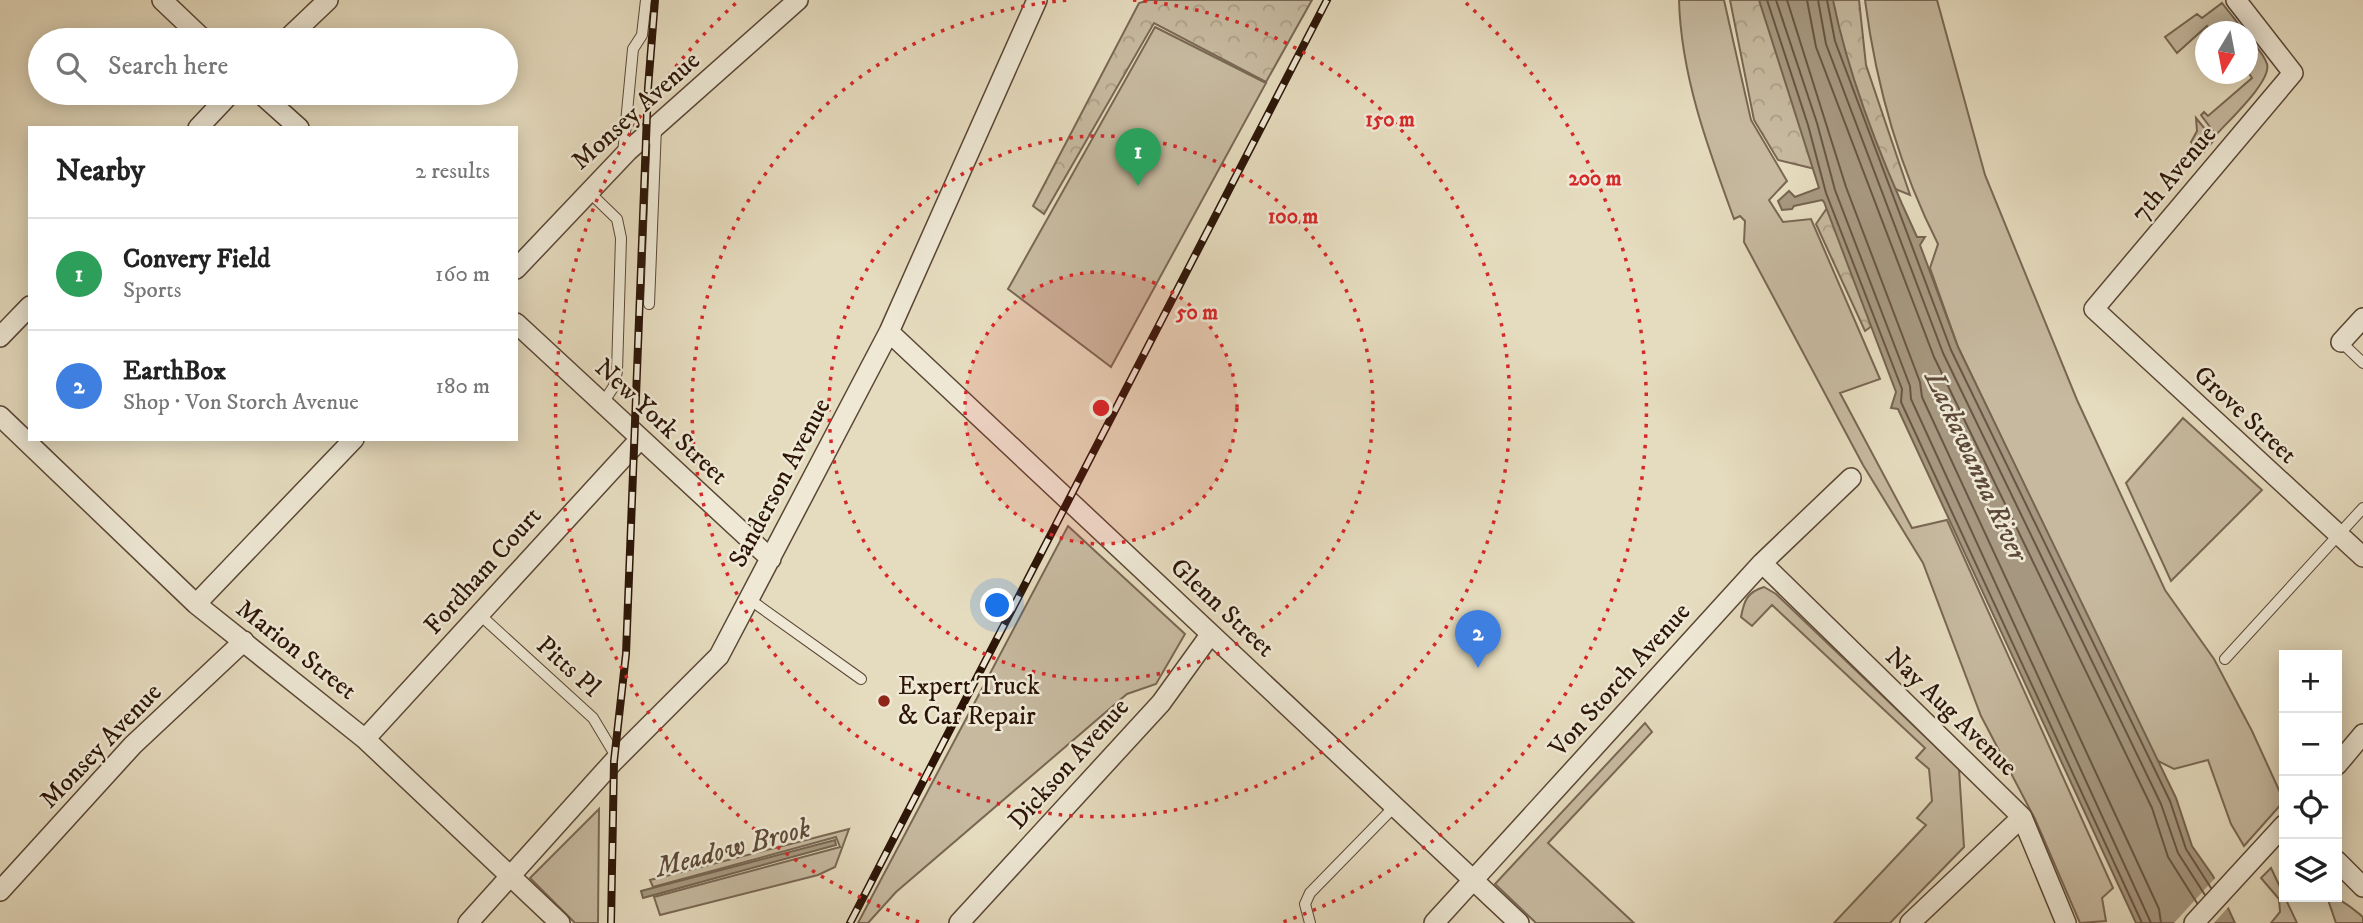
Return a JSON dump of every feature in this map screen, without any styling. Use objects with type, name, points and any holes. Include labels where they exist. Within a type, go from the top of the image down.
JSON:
[{"type":"street","points":[[162,0],[191,28]]},
{"type":"street","points":[[299,28],[328,0]]},
{"type":"street","name":"Monsey Avenue","points":[[518,267],[587,190],[798,0]]},
{"type":"street","name":"Sanderson Avenue","points":[[468,923],[618,758],[719,656],[889,332],[1037,0]]},
{"type":"street","name":"7th Avenue","points":[[2094,309],[2293,73],[2235,0]]},
{"type":"street","points":[[200,126],[220,105]]},
{"type":"street","points":[[273,105],[297,126]]},
{"type":"street","points":[[0,337],[28,308]]},
{"type":"street","name":"Grove Street","points":[[2094,309],[2363,557]]},
{"type":"street","points":[[2341,342],[2363,318]]},
{"type":"street","name":"New York Street","points":[[518,325],[771,559]]},
{"type":"street","name":"Glenn Street","points":[[889,332],[1472,882],[1519,923]]},
{"type":"street","name":"Marion Street","points":[[0,416],[196,604],[365,739],[560,923]]},
{"type":"street","name":"Fordham Court","points":[[365,739],[640,439]]},
{"type":"street","points":[[196,604],[352,441]]},
{"type":"street","name":"Von Storch Avenue","points":[[1434,923],[1762,563],[1852,478]]},
{"type":"street","name":"Nay Aug Avenue","points":[[1762,563],[2022,817],[2066,923]]},
{"type":"street","name":"Dickson Avenue","points":[[959,923],[1161,703],[1210,635]]},
{"type":"street","name":"Monsey Avenue","points":[[0,891],[133,745],[244,641]]},
{"type":"street","points":[[2342,759],[2363,734]]},
{"type":"street","points":[[1910,923],[2022,817]]},
{"type":"street","points":[[2194,923],[2279,831]]},
{"type":"street","points":[[2342,866],[2363,887]]},
{"type":"lane","points":[[623,156],[633,50],[642,34],[646,0]]},
{"type":"lane","points":[[649,304],[656,127]]},
{"type":"lane","points":[[587,190],[617,219],[621,238],[617,370],[614,386],[603,403]]},
{"type":"lane","points":[[2341,342],[2363,363]]},
{"type":"lane","points":[[2225,659],[2363,508]]},
{"type":"lane","points":[[749,599],[861,679]]},
{"type":"lane","name":"Pitts Pl","points":[[479,614],[593,718],[618,758]]},
{"type":"lane","points":[[1310,923],[1305,904],[1310,893],[1394,807]]},
{"type":"green space","points":[[1149,0],[1312,0],[1266,82],[1154,23],[1044,214],[1033,206],[1139,3]]},
{"type":"green space","points":[[1679,0],[1724,0],[1751,120],[1787,181],[1769,200],[1783,222],[1811,219],[1880,379],[1840,393],[1912,528],[1947,520],[2113,888],[2102,898],[2106,921],[2080,923],[2035,819],[1981,716],[1923,563],[1863,465],[1744,242],[1745,221],[1740,216],[1734,219],[1690,84]]},
{"type":"green space","points":[[1730,0],[1859,0],[1866,65],[1910,195],[1893,188],[1778,160],[1754,120]]},
{"type":"green space","points":[[1865,0],[1937,0],[1985,175],[2077,400],[2165,590],[2214,659],[2279,790],[2279,807],[2244,846],[2231,824],[2208,760],[2174,769],[2156,760],[1958,347],[1930,268],[1938,244],[1912,185],[1891,125]]},
{"type":"green space","points":[[2222,3],[2236,21],[2195,21],[2195,37],[2177,53],[2165,37],[2197,14],[2202,18]]},
{"type":"green space","points":[[1155,27],[1266,83],[1111,367],[1008,289]]},
{"type":"green space","points":[[2258,49],[2267,64],[2267,71],[2256,90],[2216,135],[2201,115],[2204,112],[2208,116],[2245,84],[2258,84]]},
{"type":"green space","points":[[2196,118],[2214,140],[2203,153],[2191,142],[2197,131]]},
{"type":"green space","points":[[1827,208],[1880,320],[1865,331],[1816,224]]},
{"type":"green space","points":[[2183,418],[2262,490],[2171,581],[2126,483]]},
{"type":"green space","points":[[1068,526],[1185,634],[1156,684],[1127,694],[896,892],[868,923],[858,923]]},
{"type":"green space","points":[[1764,587],[1776,594],[1959,769],[1964,847],[1890,923],[1834,923],[1926,825],[1917,818],[1932,801],[1929,769],[1916,758],[1925,748],[1772,605],[1752,626],[1741,617],[1747,598]]},
{"type":"green space","points":[[1645,723],[1652,732],[1548,843],[1634,923],[1536,923],[1495,884]]},
{"type":"green space","points":[[599,809],[598,923],[575,923],[530,878]]},
{"type":"green space","points":[[849,829],[835,867],[818,875],[660,915],[654,897],[840,847],[836,837],[653,887],[650,880]]},
{"type":"green space","points":[[2271,868],[2279,885],[2279,899],[2261,878]]},
{"type":"green space","points":[[2279,902],[2287,902],[2297,923],[2271,923],[2280,912]]},
{"type":"green space","points":[[2329,902],[2342,902],[2363,917],[2363,923],[2336,923]]},
{"type":"water","name":"Lackawanna River","points":[[1759,0],[1833,0],[1848,60],[1868,121],[1917,237],[1925,237],[1920,245],[1958,347],[2176,798],[2192,846],[2213,876],[2235,923],[2136,923],[1898,409],[1891,408],[1896,392],[1824,202],[1822,200],[1782,210],[1778,201],[1789,191],[1795,197],[1819,188]]},
{"type":"water","points":[[835,840],[836,845],[643,898],[641,891]]},
{"type":"pier","points":[[2217,876],[2231,904],[2214,923],[2174,923]]},
{"type":"railway","points":[[611,923],[614,761],[626,654],[648,88],[655,0]]},
{"type":"railway","points":[[850,923],[1327,0]]},
{"type":"place","name":"Convery Field","points":[[1138,186]]},
{"type":"place","name":"EarthBox","points":[[1478,668]]},
{"type":"place","name":"Expert Truck & Car Repair","points":[[884,701]]},
{"type":"water label","name":"Meadow Brook","points":[[733,848]]}]
